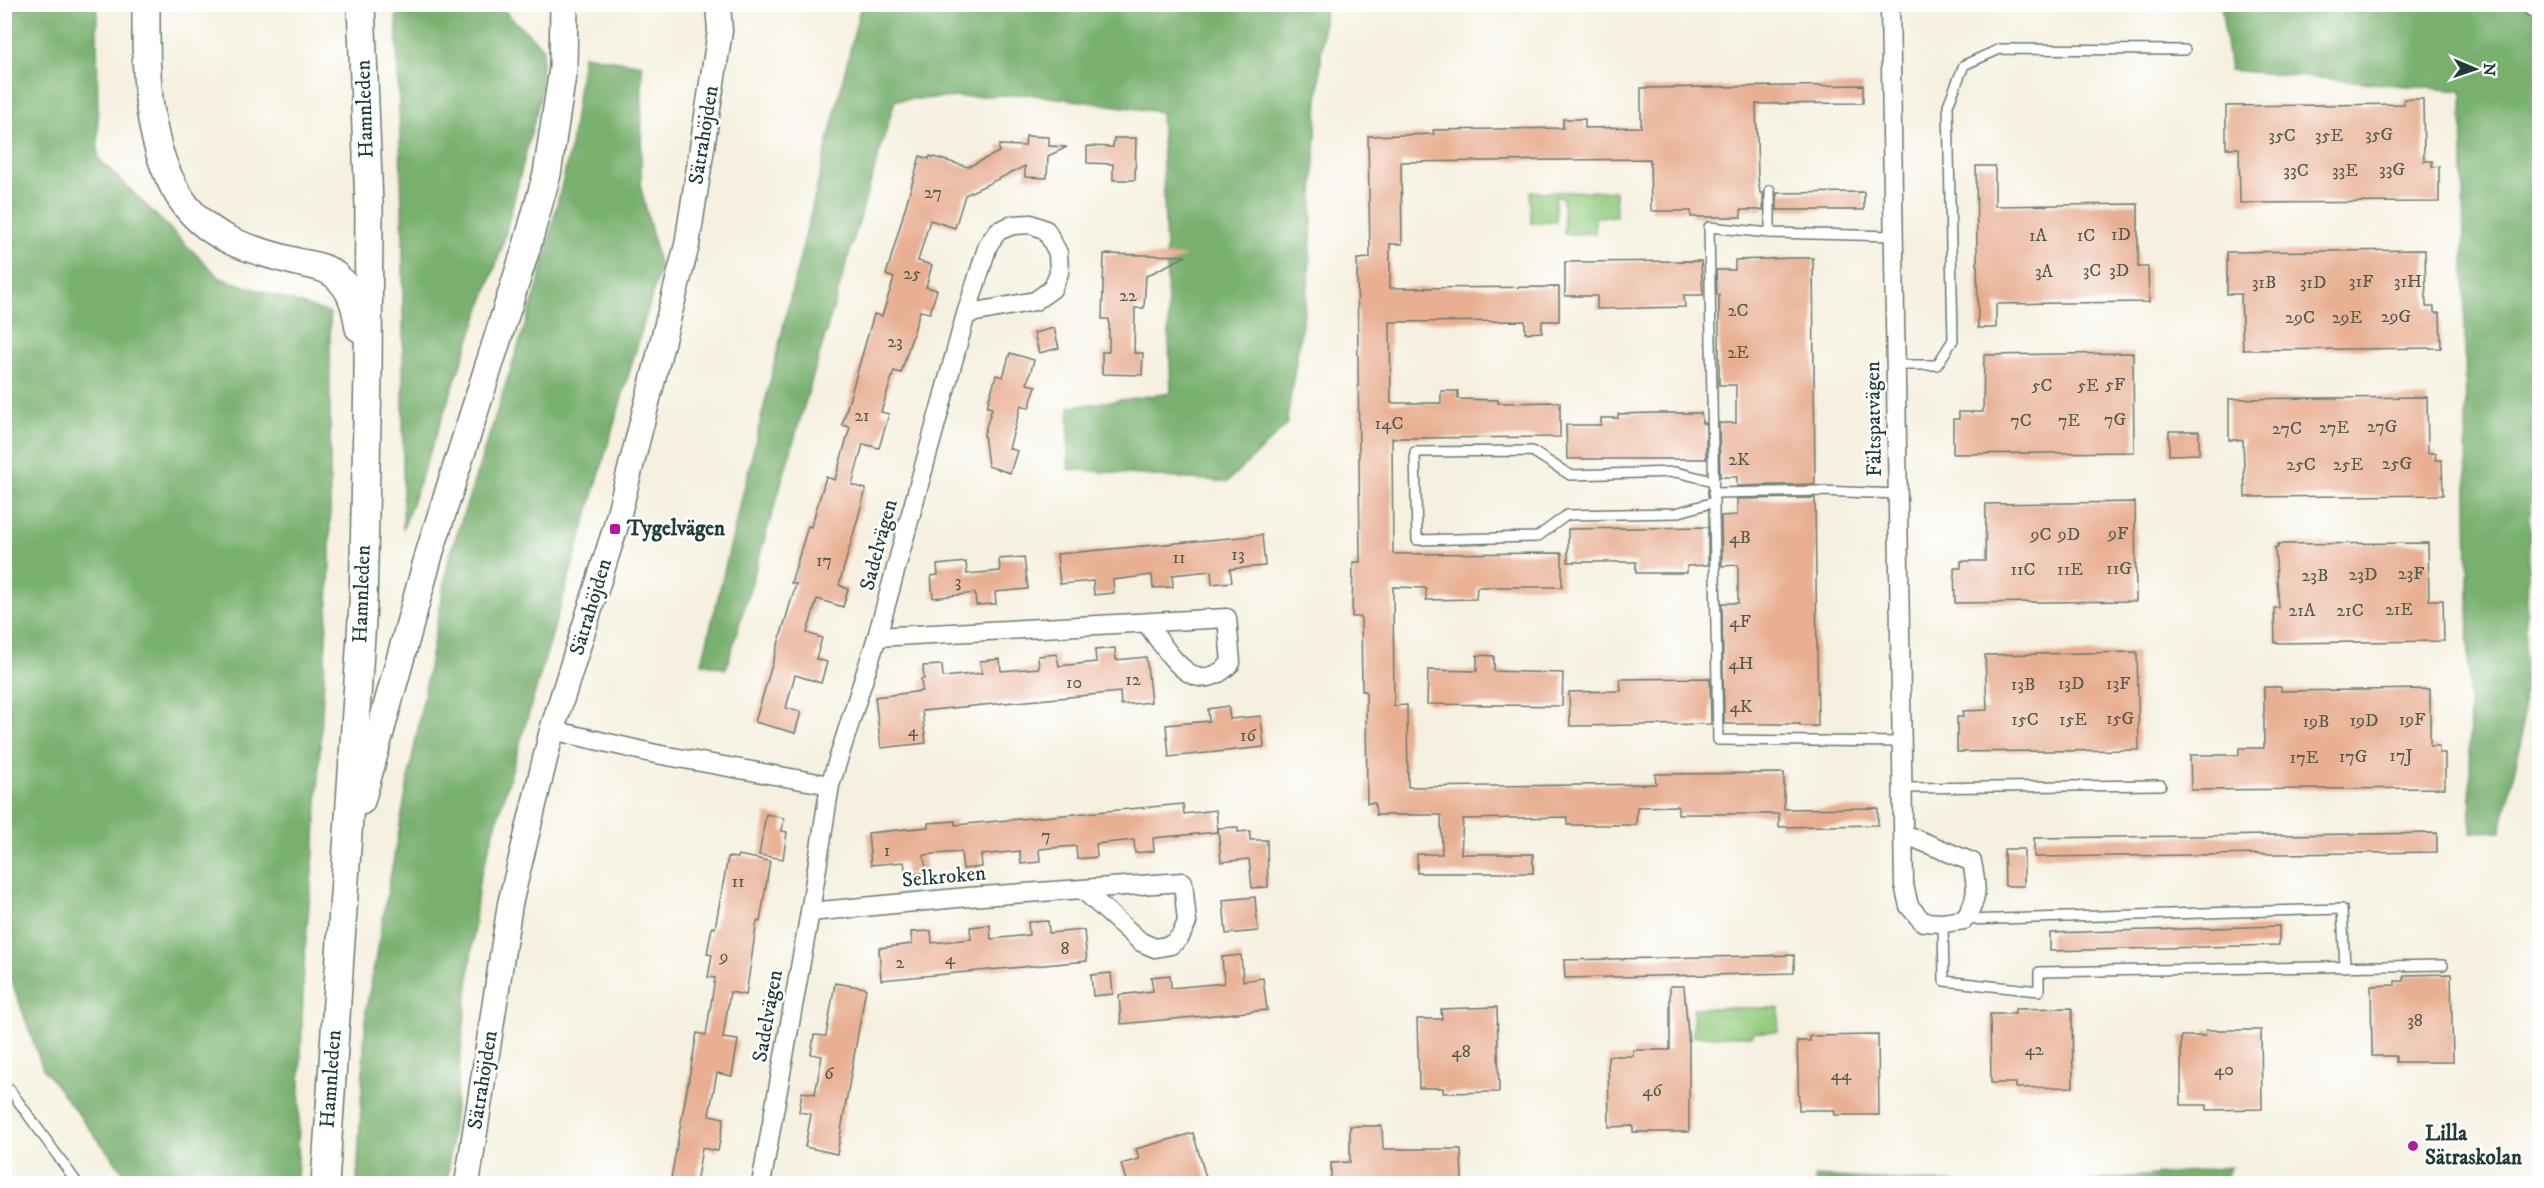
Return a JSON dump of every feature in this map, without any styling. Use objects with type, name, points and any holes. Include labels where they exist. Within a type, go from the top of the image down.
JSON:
[{"type":"main road","points":[[146,4],[147,65],[152,116],[157,144],[175,188],[186,206],[202,224],[219,236],[239,246],[321,267],[334,274],[349,292],[356,306],[368,376]]},
{"type":"main road","name":"Hamnleden","points":[[325,1184],[344,863],[363,605],[369,205],[361,4]]},
{"type":"main road","points":[[344,863],[426,562],[526,249],[547,174],[563,69],[564,4]]},
{"type":"street","name":"Sätrahöjden","points":[[467,1184],[510,904],[552,730],[615,529],[687,245],[720,31],[718,4]]},
{"type":"street","name":"Sätrahöjden","points":[[720,31],[731,4]]},
{"type":"street","name":"Fältspatvägen","points":[[1890,4],[1904,885],[1909,906],[1923,922],[1943,923],[1964,920]]},
{"type":"street","points":[[2533,4],[2540,6]]},
{"type":"street","name":"Sadelvägen","points":[[761,1184],[810,912],[830,785],[877,638],[966,314],[988,244],[998,231],[1013,225],[1031,224],[1046,230],[1058,253],[1059,273],[1052,289],[1035,301],[966,314]]},
{"type":"street","points":[[877,638],[1227,618],[1231,663],[1215,676],[1203,678],[1192,676],[1184,670],[1147,624]]},
{"type":"street","points":[[552,730],[656,754],[830,785]]},
{"type":"street","points":[[1904,834],[1972,862],[1976,882],[1975,905],[1964,920]]},
{"type":"street","name":"Selkroken","points":[[810,912],[1082,889],[1183,882],[1187,922],[1180,937],[1171,945],[1155,948],[1141,942],[1082,889]]},
{"type":"lane","points":[[1896,365],[1937,365],[1953,340],[1948,105],[1964,65],[2000,49],[2185,50]]},
{"type":"lane","points":[[1770,190],[1770,233]]},
{"type":"lane","points":[[1894,236],[1770,233],[1708,227],[1718,740],[1903,742]]},
{"type":"lane","points":[[1713,481],[1676,472],[1570,475],[1532,451],[1415,452],[1417,540],[1537,537],[1567,514],[1676,513],[1714,498],[1821,491],[1898,494]]},
{"type":"lane","points":[[1904,788],[2162,785]]},
{"type":"lane","points":[[1964,920],[2342,909],[2345,966]]},
{"type":"lane","points":[[1943,923],[1944,981],[2039,991],[2039,972],[2443,964]]},
{"type":"lane","points":[[4,1087],[17,1099],[78,1184]]},
{"type":"green space","points":[[4,5],[97,5],[98,158],[220,278],[330,313],[330,566],[315,840],[304,961],[297,1183],[132,1183],[43,1069],[5,962]]},
{"type":"green space","points":[[396,5],[498,5],[543,48],[540,98],[501,250],[403,529],[403,241]]},
{"type":"green space","points":[[861,5],[1325,5],[1309,279],[1286,426],[1227,482],[1068,469],[1069,407],[1171,393],[1161,112],[1028,94],[895,100],[726,669],[702,663]]},
{"type":"green space","points":[[2221,5],[2539,5],[2540,314],[2537,324],[2522,736],[2501,831],[2471,832],[2462,91],[2230,70]]},
{"type":"green space","points":[[583,55],[642,65],[641,188],[660,268],[479,882],[447,1183],[357,1183],[366,1010],[449,558],[537,289],[571,146]]},
{"type":"green space","points":[[1615,191],[1616,216],[1595,217],[1595,233],[1564,234],[1563,197],[1555,197],[1556,222],[1531,223],[1530,192]]},
{"type":"green space","points":[[1693,1008],[1779,1008],[1778,1032],[1755,1032],[1750,1036],[1693,1036]]},
{"type":"green space","points":[[2230,1167],[2225,1183],[2075,1183]]},
{"type":"green space","points":[[1815,1176],[1957,1183],[1815,1183]]},
{"type":"building","points":[[1863,85],[1863,103],[1756,104],[1758,178],[1760,193],[1763,193],[1763,210],[1741,210],[1741,217],[1691,217],[1691,211],[1651,211],[1650,159],[1401,162],[1402,244],[1390,244],[1390,288],[1559,287],[1559,321],[1542,321],[1542,332],[1525,333],[1525,321],[1390,322],[1391,403],[1441,403],[1441,391],[1458,391],[1458,399],[1498,400],[1498,403],[1560,402],[1560,437],[1392,438],[1393,554],[1562,553],[1562,587],[1477,587],[1476,599],[1426,600],[1426,588],[1393,587],[1394,706],[1407,705],[1408,787],[1656,784],[1655,774],[1784,773],[1784,809],[1878,808],[1878,825],[1779,827],[1779,814],[1678,814],[1678,806],[1637,807],[1636,825],[1567,825],[1567,817],[1463,819],[1461,854],[1533,854],[1533,873],[1417,873],[1417,854],[1442,854],[1441,815],[1376,815],[1375,803],[1367,803],[1366,691],[1362,691],[1361,617],[1352,617],[1353,562],[1360,562],[1357,259],[1370,258],[1368,136],[1434,134],[1433,130],[1563,128],[1563,119],[1585,119],[1585,128],[1641,127],[1641,88]]},
{"type":"building","points":[[2404,99],[2423,99],[2424,161],[2432,161],[2432,167],[2439,166],[2439,202],[2240,203],[2239,148],[2226,148],[2226,106],[2404,104]]},
{"type":"building","points":[[1026,136],[1049,137],[1049,146],[1067,147],[1048,156],[1047,178],[1025,177],[1025,166],[965,195],[955,228],[930,220],[918,261],[932,265],[926,287],[937,290],[930,313],[920,311],[901,373],[894,371],[881,412],[889,414],[879,448],[863,444],[852,485],[866,489],[839,585],[848,589],[843,607],[817,599],[807,633],[822,638],[816,659],[827,662],[821,683],[795,675],[786,708],[801,712],[795,733],[755,722],[796,584],[791,583],[808,526],[811,527],[826,477],[835,480],[850,427],[842,425],[874,314],[882,316],[894,278],[886,275],[920,156],[929,159],[930,156],[968,167],[999,152],[999,145],[1025,146]]},
{"type":"building","points":[[1114,138],[1136,138],[1135,180],[1113,180],[1113,164],[1087,163],[1087,146],[1113,147]]},
{"type":"building","points":[[1976,166],[1995,166],[1995,206],[2138,204],[2138,267],[2148,267],[2149,302],[1996,304],[1996,328],[1978,328]]},
{"type":"building","points":[[1864,192],[1864,210],[1777,210],[1777,193]]},
{"type":"building","points":[[2425,250],[2426,307],[2434,307],[2434,313],[2440,313],[2441,348],[2243,350],[2241,294],[2227,294],[2227,252]]},
{"type":"building","points":[[1104,254],[1186,256],[1146,276],[1144,308],[1135,308],[1134,353],[1143,353],[1142,375],[1102,374],[1102,352],[1109,352],[1109,319],[1102,319]]},
{"type":"building","points":[[1813,258],[1815,484],[1737,486],[1737,477],[1720,477],[1719,423],[1736,423],[1736,385],[1719,385],[1719,295],[1717,295],[1716,270],[1735,270],[1735,260]]},
{"type":"building","points":[[1701,261],[1703,295],[1684,295],[1685,307],[1597,309],[1597,296],[1565,296],[1565,262]]},
{"type":"building","points":[[1054,328],[1059,348],[1039,353],[1034,333]]},
{"type":"building","points":[[1010,353],[1034,360],[1027,384],[1036,386],[1029,408],[1021,405],[1009,448],[1017,451],[1010,473],[988,466],[984,434],[992,408],[987,407],[996,375],[1003,377]]},
{"type":"building","points":[[2133,353],[2134,452],[1953,454],[1953,419],[1959,419],[1959,412],[1983,412],[1984,355]]},
{"type":"building","points":[[2427,397],[2428,453],[2436,453],[2435,460],[2442,460],[2443,495],[2245,497],[2243,440],[2229,440],[2229,399]]},
{"type":"building","points":[[1701,413],[1702,423],[1706,423],[1706,459],[1567,459],[1566,425],[1601,425],[1601,418],[1618,418],[1618,414]]},
{"type":"building","points":[[2169,431],[2199,431],[2199,454],[2169,455]]},
{"type":"building","points":[[1815,498],[1818,726],[1724,724],[1722,603],[1738,603],[1738,565],[1722,566],[1721,516],[1737,515],[1737,499]]},
{"type":"building","points":[[2135,502],[2136,601],[1955,603],[1954,568],[1961,568],[1961,561],[1985,561],[1986,504]]},
{"type":"building","points":[[1708,527],[1708,565],[1687,566],[1687,573],[1636,573],[1636,562],[1568,562],[1568,529]]},
{"type":"building","points":[[1262,535],[1265,566],[1230,569],[1232,582],[1212,584],[1211,571],[1172,575],[1173,587],[1153,588],[1152,575],[1113,580],[1114,593],[1094,595],[1093,581],[1060,584],[1057,554]]},
{"type":"building","points":[[2428,543],[2429,600],[2443,600],[2444,641],[2275,643],[2274,608],[2279,608],[2275,547],[2278,547],[2278,544]]},
{"type":"building","points":[[1024,557],[1028,589],[995,592],[996,604],[976,605],[975,593],[933,598],[931,576],[938,575],[937,565],[966,562],[967,574],[1000,571],[999,559]]},
{"type":"building","points":[[1115,648],[1116,660],[1146,657],[1151,702],[1121,705],[1120,692],[922,711],[926,743],[881,748],[875,697],[922,691],[923,666],[942,665],[943,677],[982,673],[980,661],[1000,659],[1001,671],[1039,668],[1038,656],[1057,654],[1059,666],[1096,662],[1095,650]]},
{"type":"building","points":[[2137,652],[2139,750],[1957,752],[1957,717],[1963,717],[1963,711],[1987,710],[1985,655]]},
{"type":"building","points":[[1477,655],[1494,656],[1494,671],[1563,673],[1562,706],[1427,704],[1428,670],[1477,671]]},
{"type":"building","points":[[1710,678],[1711,724],[1570,726],[1569,692],[1621,691],[1620,679]]},
{"type":"building","points":[[2264,687],[2281,687],[2281,691],[2430,689],[2430,746],[2439,746],[2439,753],[2445,753],[2445,788],[2191,790],[2190,755],[2239,755],[2239,748],[2264,748]]},
{"type":"building","points":[[1228,706],[1230,719],[1261,716],[1264,747],[1169,757],[1166,725],[1209,721],[1208,709]]},
{"type":"building","points":[[1183,804],[1184,814],[1216,810],[1218,832],[1153,838],[1154,851],[1135,853],[1134,840],[1096,844],[1097,857],[1077,859],[1076,846],[1039,849],[1040,862],[1021,864],[1020,851],[981,855],[982,867],[963,869],[961,852],[924,855],[926,872],[906,875],[904,862],[871,865],[868,833],[928,827],[928,823],[955,821],[955,825]]},
{"type":"building","points":[[766,814],[784,818],[782,831],[787,832],[783,859],[759,855]]},
{"type":"building","points":[[1238,827],[1238,832],[1250,831],[1250,840],[1267,840],[1268,887],[1252,888],[1249,859],[1221,862],[1218,828]]},
{"type":"building","points":[[2437,833],[2437,852],[2034,857],[2034,838]]},
{"type":"building","points":[[2004,849],[2024,849],[2024,886],[2005,886]]},
{"type":"building","points":[[738,855],[770,861],[760,922],[757,921],[746,995],[730,992],[723,1038],[738,1040],[732,1076],[717,1073],[709,1115],[724,1118],[718,1151],[702,1148],[696,1184],[670,1184],[697,1033],[706,1035],[715,978],[708,977],[712,955],[707,954],[712,927],[715,928],[728,857],[738,858]]},
{"type":"building","points":[[1255,897],[1258,931],[1226,934],[1223,900]]},
{"type":"building","points":[[1048,921],[1049,933],[1084,930],[1087,961],[881,980],[879,948],[912,944],[911,932],[931,931],[932,943],[971,939],[970,927],[990,925],[991,939],[1029,935],[1028,922]]},
{"type":"building","points":[[2279,926],[2279,945],[2050,951],[2050,933]]},
{"type":"building","points":[[1241,955],[1243,981],[1263,978],[1267,1010],[1121,1024],[1119,995],[1153,991],[1151,977],[1170,975],[1171,988],[1224,983],[1222,957]]},
{"type":"building","points":[[1794,955],[1794,973],[1565,978],[1564,960]]},
{"type":"building","points":[[1111,973],[1113,994],[1093,996],[1091,975]]},
{"type":"building","points":[[2451,974],[2453,1062],[2396,1062],[2396,1056],[2372,1056],[2371,986],[2395,985],[2395,981],[2404,981],[2404,975]]},
{"type":"building","points":[[835,983],[866,988],[837,1154],[805,1147],[811,1114],[799,1112],[802,1092],[815,1094],[822,1056],[811,1054],[814,1035],[826,1036]]},
{"type":"building","points":[[1670,986],[1684,986],[1689,1046],[1689,1132],[1633,1132],[1633,1126],[1609,1127],[1608,1056],[1633,1056],[1633,1050],[1670,1050]]},
{"type":"building","points":[[1497,1007],[1499,1092],[1443,1093],[1443,1088],[1419,1088],[1417,1019],[1442,1019],[1441,1009]]},
{"type":"building","points":[[2072,1008],[2073,1087],[2016,1088],[2016,1083],[1991,1083],[1990,1014],[2015,1014],[2015,1009]]},
{"type":"building","points":[[2206,1030],[2261,1030],[2262,1109],[2207,1110],[2207,1105],[2181,1105],[2181,1036],[2205,1036]]},
{"type":"building","points":[[1878,1035],[1879,1115],[1835,1115],[1834,1110],[1799,1110],[1797,1041],[1810,1041],[1810,1036]]},
{"type":"building","points":[[1350,1126],[1382,1126],[1383,1149],[1461,1149],[1462,1182],[1331,1184],[1331,1163],[1350,1162]]},
{"type":"building","points":[[1193,1133],[1208,1184],[1127,1184],[1121,1164],[1139,1159],[1136,1149]]},
{"type":"place","name":"Tygelvägen","points":[[615,529]]},
{"type":"place","name":"Lilla Sätraskolan","points":[[2413,1146]]}]
